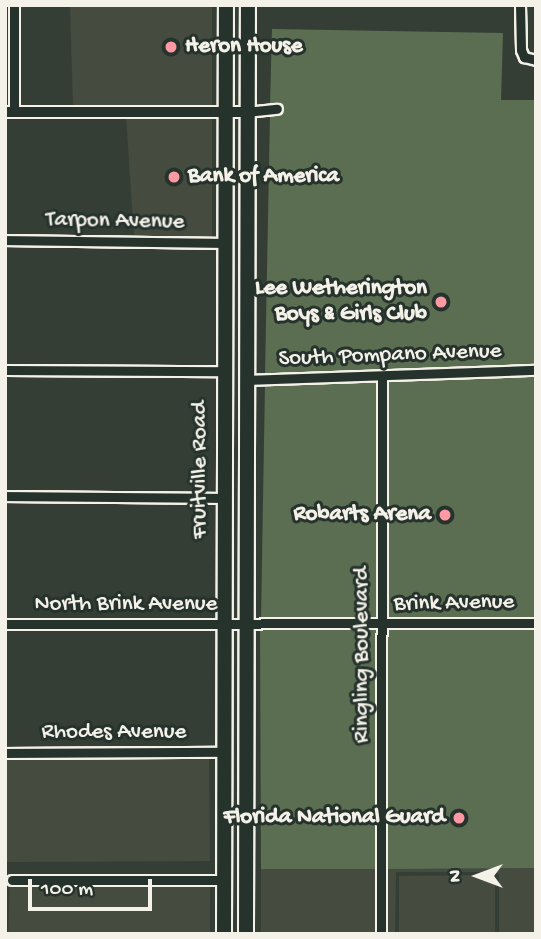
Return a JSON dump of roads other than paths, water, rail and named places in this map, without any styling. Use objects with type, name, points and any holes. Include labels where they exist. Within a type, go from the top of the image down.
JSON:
[{"type":"main road","name":"Fruitville Road","points":[[224,934],[226,5]]},
{"type":"main road","name":"Fruitville Road","points":[[246,934],[245,380],[248,5]]},
{"type":"street","points":[[520,5],[520,46],[524,57],[536,60]]},
{"type":"street","points":[[11,7],[10,112],[277,109]]},
{"type":"street","name":"Tarpon Avenue","points":[[5,240],[224,243]]},
{"type":"street","points":[[5,370],[224,371]]},
{"type":"street","name":"South Pompano Avenue","points":[[245,380],[536,370]]},
{"type":"street","name":"Ringling Boulevard","points":[[382,376],[382,934]]},
{"type":"street","points":[[5,496],[224,498]]},
{"type":"street","name":"Brink Avenue","points":[[246,625],[536,623]]},
{"type":"street","name":"North Brink Avenue","points":[[5,624],[246,625]]},
{"type":"street","name":"Rhodes Avenue","points":[[5,753],[224,752]]},
{"type":"street","points":[[12,880],[223,880]]},
{"type":"place","name":"Heron House","points":[[171,47]]},
{"type":"place","name":"Bank of America","points":[[174,177]]},
{"type":"place","name":"Lee Wetherington Boys & Girls Club","points":[[441,302]]},
{"type":"place","name":"Robarts Arena","points":[[445,515]]},
{"type":"place","name":"Florida National Guard","points":[[459,818]]}]
